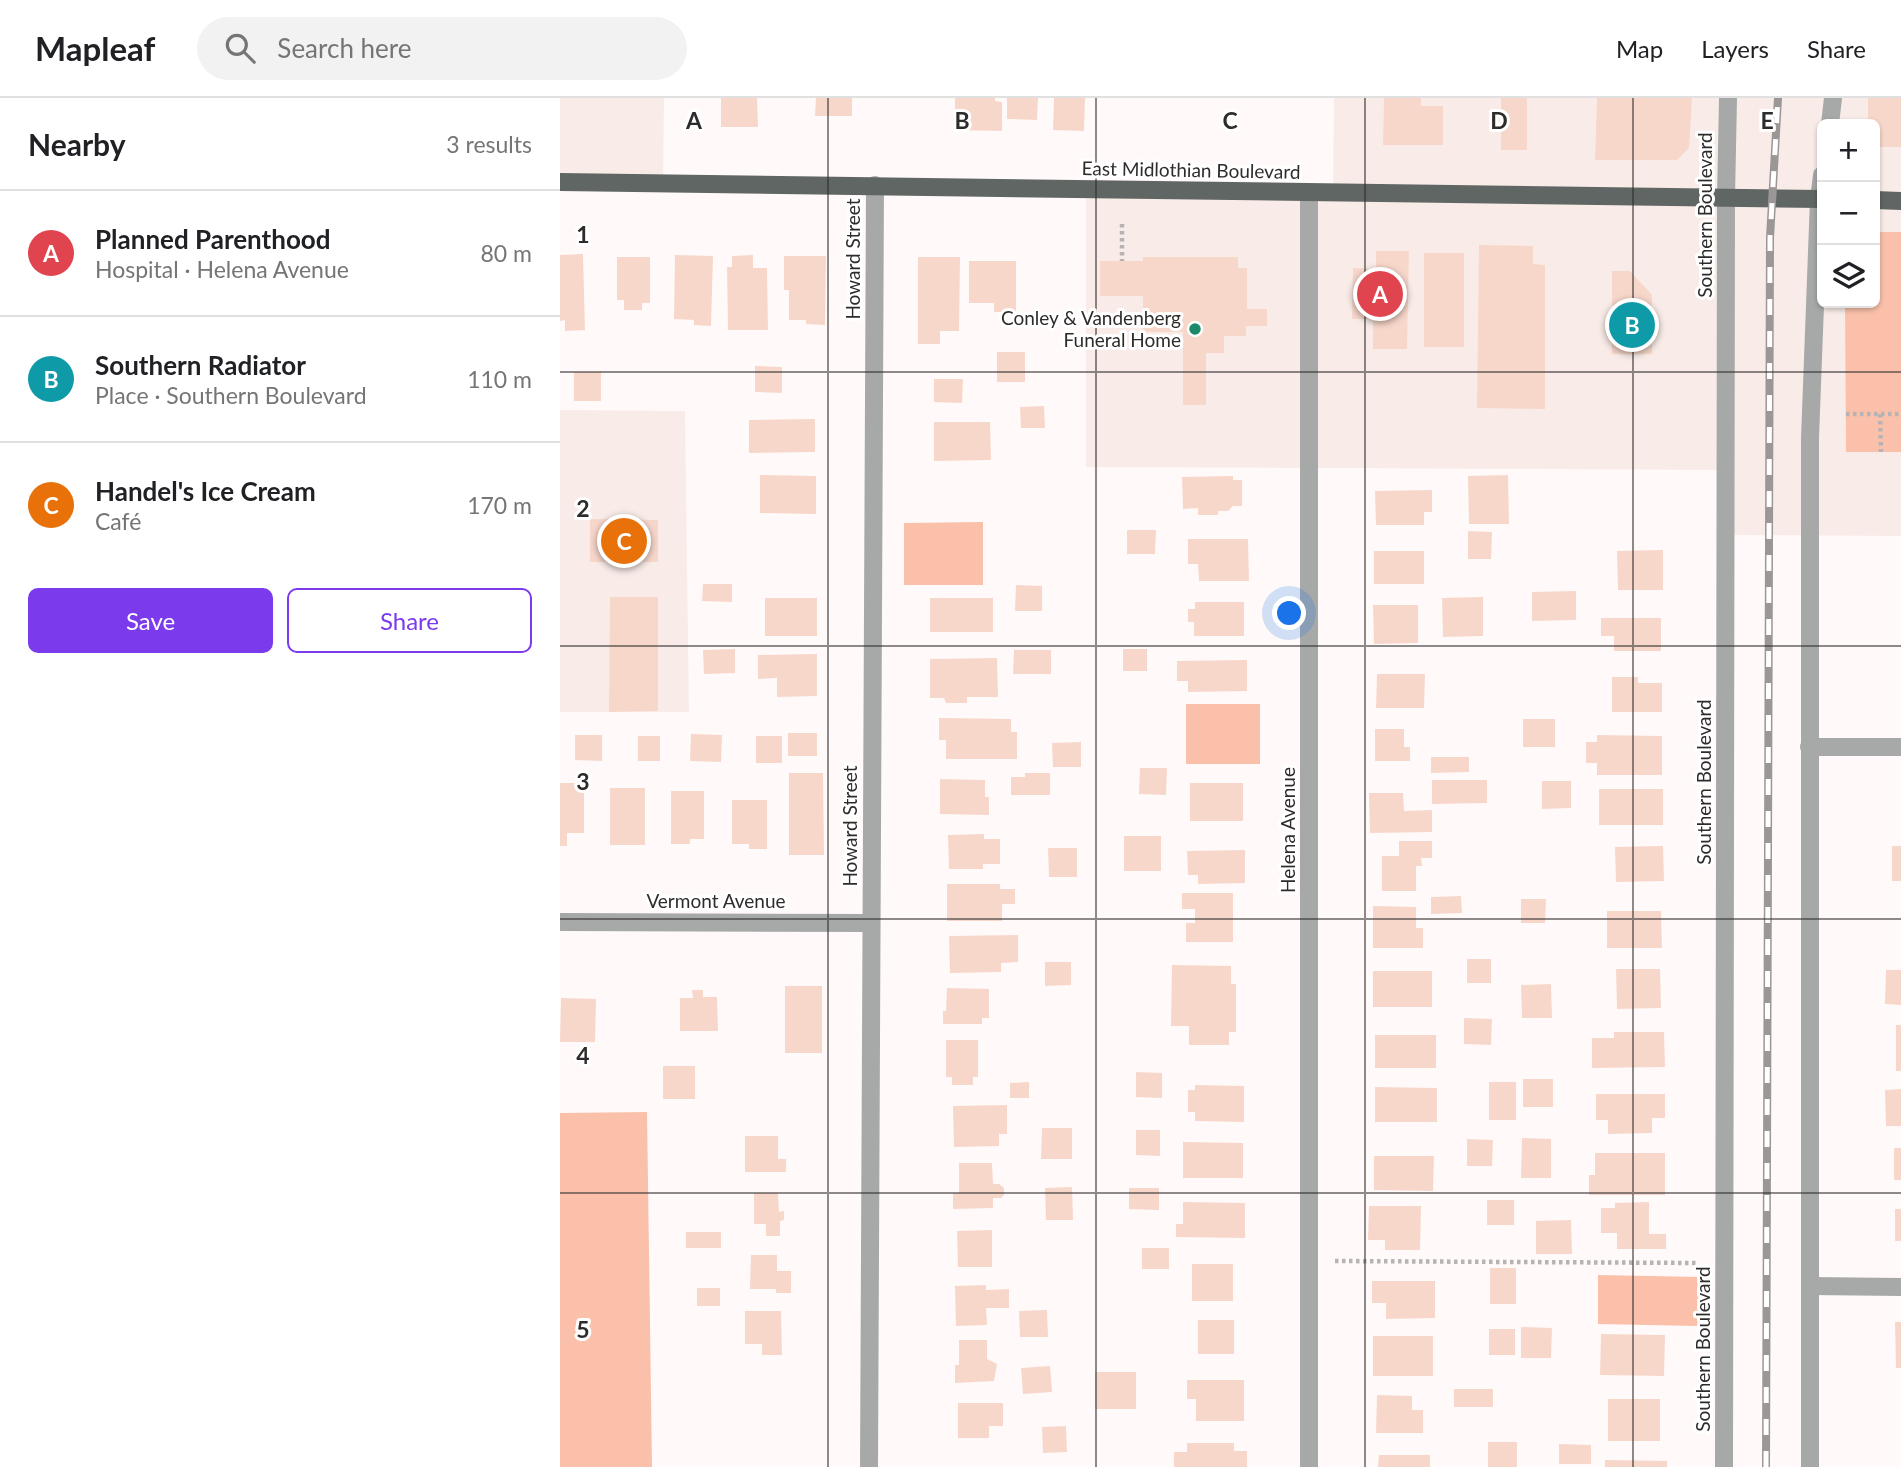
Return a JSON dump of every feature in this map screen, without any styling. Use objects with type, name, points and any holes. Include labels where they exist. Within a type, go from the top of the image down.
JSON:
[{"type":"main road","name":"East Midlothian Boulevard","points":[[560,182],[1817,199]]},
{"type":"main road","points":[[1880,200],[1901,201]]},
{"type":"street","name":"Southern Boulevard","points":[[1724,1467],[1728,98]]},
{"type":"street","points":[[1831,119],[1833,98]]},
{"type":"street","name":"Howard Street","points":[[869,1467],[875,185]]},
{"type":"street","name":"Helena Avenue","points":[[1309,193],[1309,1467]]},
{"type":"street","points":[[1810,1467],[1810,438],[1818,245]]},
{"type":"street","points":[[1809,747],[1901,747]]},
{"type":"street","name":"Vermont Avenue","points":[[560,922],[871,923]]},
{"type":"street","points":[[1810,1286],[1901,1287]]},
{"type":"path","points":[[1122,224],[1122,261]]},
{"type":"path","points":[[1846,414],[1901,414]]},
{"type":"path","points":[[1880,414],[1881,452]]},
{"type":"path","points":[[1335,1261],[1699,1263]]},
{"type":"shaded area","points":[[560,98],[664,98],[663,183],[560,182]]},
{"type":"shaded area","points":[[1334,98],[1901,98],[1901,536],[1726,535],[1725,470],[1086,467],[1086,189],[1333,193]]},
{"type":"shaded area","points":[[1880,232],[1901,232],[1901,452],[1846,452],[1845,308],[1880,308]]},
{"type":"shaded area","points":[[560,410],[685,411],[689,712],[560,712]]},
{"type":"shaded area","points":[[983,522],[983,585],[904,585],[904,523]]},
{"type":"shaded area","points":[[1186,704],[1260,704],[1260,764],[1186,764]]},
{"type":"shaded area","points":[[647,1112],[652,1467],[560,1467],[560,1113]]},
{"type":"shaded area","points":[[1598,1275],[1699,1277],[1698,1326],[1598,1324]]},
{"type":"building","points":[[721,98],[757,98],[758,127],[721,127]]},
{"type":"building","points":[[816,98],[852,98],[852,116],[815,116]]},
{"type":"building","points":[[955,98],[995,98],[995,101],[1002,102],[1002,131],[955,130]]},
{"type":"building","points":[[1007,98],[1038,98],[1037,120],[1007,119]]},
{"type":"building","points":[[1054,98],[1085,98],[1084,131],[1053,130]]},
{"type":"building","points":[[1384,98],[1421,98],[1421,106],[1443,106],[1443,145],[1383,145]]},
{"type":"building","points":[[1501,98],[1527,98],[1527,150],[1501,150]]},
{"type":"building","points":[[1597,98],[1692,98],[1689,148],[1677,160],[1595,160]]},
{"type":"building","points":[[1868,98],[1901,98],[1901,147],[1880,147],[1880,119],[1868,119]]},
{"type":"building","points":[[1479,245],[1533,246],[1533,264],[1545,265],[1545,409],[1477,408]]},
{"type":"building","points":[[1376,251],[1409,251],[1407,349],[1373,349],[1373,319],[1352,319],[1353,268],[1376,269]]},
{"type":"building","points":[[1424,253],[1464,253],[1464,347],[1424,347]]},
{"type":"building","points":[[583,254],[585,330],[565,331],[565,320],[560,321],[560,255]]},
{"type":"building","points":[[675,255],[713,256],[711,326],[694,325],[694,320],[674,319]]},
{"type":"building","points":[[753,255],[753,268],[767,268],[768,330],[728,330],[727,267],[732,267],[732,256]]},
{"type":"building","points":[[784,256],[826,256],[825,325],[806,324],[806,320],[789,320],[789,290],[784,290]]},
{"type":"building","points":[[617,257],[650,257],[650,303],[642,303],[642,310],[624,310],[624,300],[617,300]]},
{"type":"building","points":[[918,257],[960,257],[959,331],[940,331],[940,344],[918,344]]},
{"type":"building","name":"Conley & Vandenberg Funeral Home","points":[[1143,257],[1238,257],[1238,268],[1247,268],[1247,309],[1267,309],[1267,326],[1246,326],[1246,336],[1224,336],[1224,353],[1206,353],[1206,405],[1183,405],[1183,332],[1143,332],[1143,296],[1100,296],[1100,261],[1143,261]]},
{"type":"building","points":[[969,261],[1016,261],[1016,312],[994,312],[994,303],[969,303]]},
{"type":"building","points":[[1612,271],[1630,271],[1652,295],[1652,354],[1612,354]]},
{"type":"building","points":[[997,352],[1025,352],[1025,382],[997,382]]},
{"type":"building","points":[[755,366],[782,367],[782,393],[755,392]]},
{"type":"building","points":[[574,372],[601,372],[601,401],[574,401]]},
{"type":"building","points":[[934,379],[963,379],[962,403],[934,402]]},
{"type":"building","points":[[1044,406],[1045,428],[1021,428],[1020,407]]},
{"type":"building","points":[[815,419],[815,452],[749,453],[749,420]]},
{"type":"building","points":[[934,422],[990,422],[991,460],[934,461]]},
{"type":"building","points":[[760,475],[816,476],[816,514],[760,513]]},
{"type":"building","points":[[1508,475],[1509,524],[1469,524],[1468,476]]},
{"type":"building","points":[[1233,476],[1233,480],[1242,480],[1242,506],[1218,511],[1218,515],[1198,515],[1198,508],[1183,509],[1182,477]]},
{"type":"building","points":[[1432,490],[1432,512],[1424,512],[1424,525],[1376,525],[1375,491]]},
{"type":"building","points":[[590,519],[658,520],[658,562],[590,562]]},
{"type":"building","points":[[1127,530],[1156,530],[1155,554],[1127,554]]},
{"type":"building","points":[[1468,531],[1492,532],[1491,559],[1468,559]]},
{"type":"building","points":[[1188,539],[1248,539],[1249,581],[1199,581],[1198,564],[1188,564]]},
{"type":"building","points":[[1663,550],[1663,590],[1618,590],[1617,551]]},
{"type":"building","points":[[1374,551],[1424,551],[1424,584],[1374,584]]},
{"type":"building","points":[[703,584],[732,584],[732,602],[702,601]]},
{"type":"building","points":[[1016,585],[1042,586],[1042,611],[1015,611]]},
{"type":"building","points":[[1576,591],[1576,620],[1532,621],[1532,592]]},
{"type":"building","points":[[610,597],[658,597],[658,711],[609,712]]},
{"type":"building","points":[[1483,597],[1483,636],[1443,637],[1442,598]]},
{"type":"building","points":[[765,598],[817,598],[817,636],[765,636]]},
{"type":"building","points":[[930,598],[993,598],[993,632],[930,632]]},
{"type":"building","points":[[1195,602],[1244,602],[1244,636],[1194,636],[1194,622],[1188,622],[1188,609],[1195,609]]},
{"type":"building","points":[[1373,605],[1418,605],[1418,643],[1374,644]]},
{"type":"building","points":[[1601,618],[1661,618],[1661,651],[1614,651],[1614,636],[1601,636]]},
{"type":"building","points":[[735,649],[735,673],[704,674],[703,650]]},
{"type":"building","points":[[1123,649],[1147,649],[1147,671],[1123,671]]},
{"type":"building","points":[[1014,650],[1051,650],[1051,674],[1013,674]]},
{"type":"building","points":[[817,654],[817,696],[777,697],[777,678],[758,679],[758,655]]},
{"type":"building","points":[[997,658],[998,697],[967,697],[967,703],[946,703],[944,698],[930,698],[930,659]]},
{"type":"building","points":[[1247,660],[1247,691],[1188,692],[1188,681],[1177,681],[1177,661]]},
{"type":"building","points":[[1377,674],[1425,674],[1424,708],[1376,708]]},
{"type":"building","points":[[1612,677],[1638,677],[1638,683],[1662,683],[1662,712],[1612,712]]},
{"type":"building","points":[[939,718],[1011,719],[1011,732],[1017,732],[1017,759],[946,759],[946,740],[939,740]]},
{"type":"building","points":[[1523,719],[1555,719],[1555,747],[1523,747]]},
{"type":"building","points":[[1375,729],[1404,729],[1404,747],[1410,747],[1410,761],[1375,761]]},
{"type":"building","points":[[788,733],[817,733],[817,756],[788,756]]},
{"type":"building","points":[[691,734],[722,735],[721,762],[690,761]]},
{"type":"building","points":[[575,735],[602,735],[602,761],[575,760]]},
{"type":"building","points":[[1597,735],[1662,736],[1662,775],[1597,775],[1597,763],[1586,763],[1586,742],[1597,742]]},
{"type":"building","points":[[638,736],[660,736],[660,761],[638,761]]},
{"type":"building","points":[[756,736],[782,736],[782,763],[756,763]]},
{"type":"building","points":[[1081,742],[1081,767],[1053,767],[1052,743]]},
{"type":"building","points":[[1431,757],[1469,757],[1469,772],[1431,773]]},
{"type":"building","points":[[1140,768],[1167,768],[1166,795],[1139,794]]},
{"type":"building","points":[[789,773],[823,773],[824,855],[789,855]]},
{"type":"building","points":[[1025,773],[1050,773],[1050,795],[1011,795],[1011,777],[1025,777]]},
{"type":"building","points":[[940,779],[985,780],[989,815],[940,814]]},
{"type":"building","points":[[1432,780],[1487,780],[1487,803],[1432,804]]},
{"type":"building","points":[[1542,781],[1571,781],[1571,808],[1542,809]]},
{"type":"building","points":[[560,783],[584,783],[584,833],[567,833],[567,846],[560,846]]},
{"type":"building","points":[[1190,783],[1243,783],[1243,821],[1190,821]]},
{"type":"building","points":[[610,788],[645,788],[645,845],[610,845]]},
{"type":"building","points":[[1599,789],[1663,789],[1663,825],[1599,825]]},
{"type":"building","points":[[671,791],[704,791],[704,839],[690,839],[690,844],[671,844]]},
{"type":"building","points":[[1369,793],[1403,793],[1404,811],[1432,810],[1432,832],[1370,833]]},
{"type":"building","points":[[732,800],[767,800],[767,849],[749,849],[749,844],[732,844]]},
{"type":"building","points":[[984,834],[984,839],[1000,839],[1000,864],[983,864],[983,869],[949,869],[948,835]]},
{"type":"building","points":[[1124,836],[1161,836],[1161,871],[1124,871]]},
{"type":"building","points":[[1399,841],[1432,841],[1432,858],[1421,858],[1422,866],[1416,866],[1416,891],[1382,891],[1382,856],[1399,856]]},
{"type":"building","points":[[1663,846],[1664,881],[1616,882],[1615,847]]},
{"type":"building","points":[[1892,846],[1901,846],[1901,881],[1892,881]]},
{"type":"building","points":[[1048,848],[1077,848],[1077,877],[1049,877]]},
{"type":"building","points":[[1245,850],[1245,883],[1198,884],[1198,875],[1188,875],[1187,851]]},
{"type":"building","points":[[947,884],[1000,884],[1000,889],[1015,889],[1015,904],[1002,904],[1002,921],[947,921]]},
{"type":"building","points":[[1182,893],[1233,893],[1233,942],[1186,942],[1186,923],[1195,923],[1195,909],[1182,909]]},
{"type":"building","points":[[1461,896],[1462,913],[1431,914],[1431,897]]},
{"type":"building","points":[[1521,899],[1546,899],[1545,923],[1521,923]]},
{"type":"building","points":[[1373,906],[1416,907],[1416,928],[1423,928],[1423,948],[1373,948]]},
{"type":"building","points":[[1607,911],[1661,911],[1662,948],[1607,948]]},
{"type":"building","points":[[1018,935],[1018,962],[1001,963],[1001,972],[950,973],[949,936]]},
{"type":"building","points":[[1467,959],[1491,959],[1491,983],[1467,983]]},
{"type":"building","points":[[1045,962],[1071,962],[1071,985],[1045,986]]},
{"type":"building","points":[[1172,965],[1231,966],[1231,984],[1236,984],[1236,1032],[1229,1032],[1229,1045],[1189,1045],[1189,1026],[1171,1026]]},
{"type":"building","points":[[1616,969],[1660,969],[1661,1008],[1617,1009]]},
{"type":"building","points":[[1886,970],[1901,970],[1901,1005],[1885,1004]]},
{"type":"building","points":[[1373,971],[1432,971],[1432,1007],[1373,1007]]},
{"type":"building","points":[[1551,984],[1552,1018],[1522,1018],[1521,985]]},
{"type":"building","points":[[785,986],[822,986],[822,1053],[785,1053]]},
{"type":"building","points":[[947,988],[989,989],[989,1018],[982,1018],[982,1024],[943,1024]]},
{"type":"building","points":[[692,990],[703,990],[703,997],[717,997],[718,1031],[680,1031],[680,998],[693,998]]},
{"type":"building","points":[[561,998],[596,999],[595,1042],[560,1042]]},
{"type":"building","points":[[1464,1018],[1492,1019],[1491,1045],[1464,1044]]},
{"type":"building","points":[[1896,1025],[1901,1025],[1901,1071],[1896,1071]]},
{"type":"building","points":[[1614,1032],[1664,1032],[1665,1067],[1592,1068],[1592,1038],[1614,1038]]},
{"type":"building","points":[[1375,1035],[1436,1035],[1436,1068],[1375,1068]]},
{"type":"building","points":[[946,1040],[978,1040],[978,1077],[973,1077],[973,1085],[952,1085],[952,1077],[946,1077]]},
{"type":"building","points":[[663,1066],[695,1066],[695,1099],[663,1099]]},
{"type":"building","points":[[1136,1072],[1162,1073],[1162,1098],[1136,1097]]},
{"type":"building","points":[[1523,1079],[1553,1079],[1553,1107],[1523,1107]]},
{"type":"building","points":[[1029,1082],[1029,1098],[1010,1098],[1010,1083]]},
{"type":"building","points":[[1489,1082],[1516,1082],[1516,1120],[1489,1120]]},
{"type":"building","points":[[1195,1085],[1244,1086],[1244,1122],[1195,1121],[1195,1112],[1188,1112],[1188,1090],[1195,1090]]},
{"type":"building","points":[[1375,1087],[1437,1088],[1437,1122],[1375,1122]]},
{"type":"building","points":[[1901,1089],[1901,1126],[1886,1126],[1885,1090]]},
{"type":"building","points":[[1596,1094],[1665,1094],[1665,1118],[1652,1118],[1652,1133],[1608,1134],[1608,1120],[1596,1120]]},
{"type":"building","points":[[1007,1105],[1007,1134],[999,1134],[999,1146],[954,1147],[953,1106]]},
{"type":"building","points":[[1042,1128],[1072,1128],[1072,1159],[1041,1159]]},
{"type":"building","points":[[1136,1130],[1160,1130],[1160,1156],[1136,1155]]},
{"type":"building","points":[[745,1136],[778,1136],[778,1159],[786,1159],[786,1172],[745,1172]]},
{"type":"building","points":[[1522,1138],[1551,1139],[1551,1178],[1521,1178]]},
{"type":"building","points":[[1467,1139],[1493,1140],[1492,1166],[1467,1166]]},
{"type":"building","points":[[1183,1142],[1243,1143],[1243,1178],[1183,1178]]},
{"type":"building","points":[[1894,1148],[1901,1148],[1901,1180],[1894,1180]]},
{"type":"building","points":[[1595,1153],[1665,1153],[1665,1195],[1589,1195],[1589,1175],[1595,1175]]},
{"type":"building","points":[[1374,1156],[1434,1156],[1433,1191],[1374,1190]]},
{"type":"building","points":[[959,1163],[992,1163],[993,1184],[1004,1188],[1001,1198],[993,1198],[993,1208],[953,1209],[953,1193],[959,1193]]},
{"type":"building","points":[[1072,1187],[1073,1220],[1046,1220],[1045,1188]]},
{"type":"building","points":[[1129,1188],[1159,1188],[1159,1210],[1129,1209]]},
{"type":"building","points":[[754,1193],[778,1193],[779,1212],[784,1211],[784,1220],[780,1221],[780,1236],[766,1236],[766,1224],[754,1224]]},
{"type":"building","points":[[1487,1200],[1514,1200],[1514,1225],[1487,1225]]},
{"type":"building","points":[[1183,1202],[1245,1203],[1245,1238],[1176,1237],[1176,1224],[1183,1224]]},
{"type":"building","points":[[1649,1202],[1649,1234],[1666,1234],[1666,1249],[1617,1249],[1617,1233],[1601,1233],[1601,1208],[1615,1208],[1615,1203]]},
{"type":"building","points":[[1369,1206],[1421,1206],[1420,1250],[1385,1250],[1385,1240],[1368,1240]]},
{"type":"building","points":[[1895,1209],[1901,1209],[1901,1241],[1895,1241]]},
{"type":"building","points":[[1571,1220],[1572,1254],[1536,1254],[1536,1221]]},
{"type":"building","points":[[992,1230],[992,1267],[958,1267],[957,1231]]},
{"type":"building","points":[[686,1232],[721,1232],[721,1248],[686,1248]]},
{"type":"building","points":[[1142,1248],[1169,1248],[1169,1269],[1142,1269]]},
{"type":"building","points":[[751,1255],[777,1255],[777,1271],[791,1271],[791,1293],[776,1293],[776,1289],[750,1289]]},
{"type":"building","points":[[1192,1264],[1233,1264],[1233,1301],[1192,1301]]},
{"type":"building","points":[[1490,1268],[1516,1268],[1516,1304],[1490,1304]]},
{"type":"building","points":[[1372,1281],[1435,1281],[1435,1318],[1386,1319],[1386,1303],[1372,1303]]},
{"type":"building","points":[[986,1285],[986,1290],[1009,1289],[1009,1308],[986,1308],[987,1325],[956,1326],[955,1286]]},
{"type":"building","points":[[697,1288],[720,1288],[720,1306],[697,1306]]},
{"type":"building","points":[[1047,1310],[1048,1337],[1020,1337],[1019,1311]]},
{"type":"building","points":[[745,1311],[781,1311],[782,1355],[762,1355],[762,1344],[745,1344]]},
{"type":"building","points":[[1198,1320],[1234,1320],[1234,1354],[1198,1354]]},
{"type":"building","points":[[1895,1322],[1901,1322],[1901,1368],[1896,1368]]},
{"type":"building","points":[[1521,1327],[1552,1328],[1551,1358],[1521,1358]]},
{"type":"building","points":[[1489,1329],[1515,1329],[1515,1355],[1489,1355]]},
{"type":"building","points":[[1601,1334],[1665,1335],[1664,1376],[1600,1375]]},
{"type":"building","points":[[1373,1336],[1433,1336],[1433,1376],[1373,1376]]},
{"type":"building","points":[[959,1340],[987,1340],[987,1359],[997,1364],[994,1381],[955,1383],[955,1365],[959,1365]]},
{"type":"building","points":[[1050,1366],[1052,1392],[1023,1394],[1021,1368]]},
{"type":"building","points":[[1095,1372],[1136,1372],[1136,1409],[1095,1409]]},
{"type":"building","points":[[1187,1380],[1244,1380],[1244,1421],[1196,1421],[1196,1399],[1187,1399]]},
{"type":"building","points":[[1454,1389],[1493,1389],[1493,1407],[1454,1407]]},
{"type":"building","points":[[1377,1395],[1412,1396],[1412,1410],[1423,1410],[1423,1433],[1376,1433]]},
{"type":"building","points":[[1608,1399],[1660,1399],[1660,1441],[1608,1441]]},
{"type":"building","points":[[958,1403],[1003,1403],[1003,1426],[989,1426],[989,1438],[958,1438]]},
{"type":"building","points":[[1066,1426],[1067,1452],[1043,1453],[1042,1427]]},
{"type":"building","points":[[1488,1442],[1517,1442],[1517,1467],[1488,1467]]},
{"type":"building","points":[[1187,1443],[1234,1443],[1234,1451],[1247,1451],[1247,1467],[1174,1467],[1174,1452],[1187,1452]]},
{"type":"building","points":[[1559,1444],[1591,1445],[1591,1464],[1559,1464]]},
{"type":"building","points":[[1379,1455],[1430,1455],[1430,1467],[1378,1467]]},
{"type":"building","points":[[1605,1460],[1667,1461],[1667,1467],[1605,1467]]},
{"type":"railway","points":[[1766,1467],[1770,238],[1778,98]]},
{"type":"place","name":"Planned Parenthood","points":[[1380,294]]},
{"type":"place","name":"Southern Radiator","points":[[1632,325]]},
{"type":"place","name":"Conley & Vandenberg Funeral Home","points":[[1195,329]]},
{"type":"place","name":"Handel's Ice Cream","points":[[624,541]]}]
